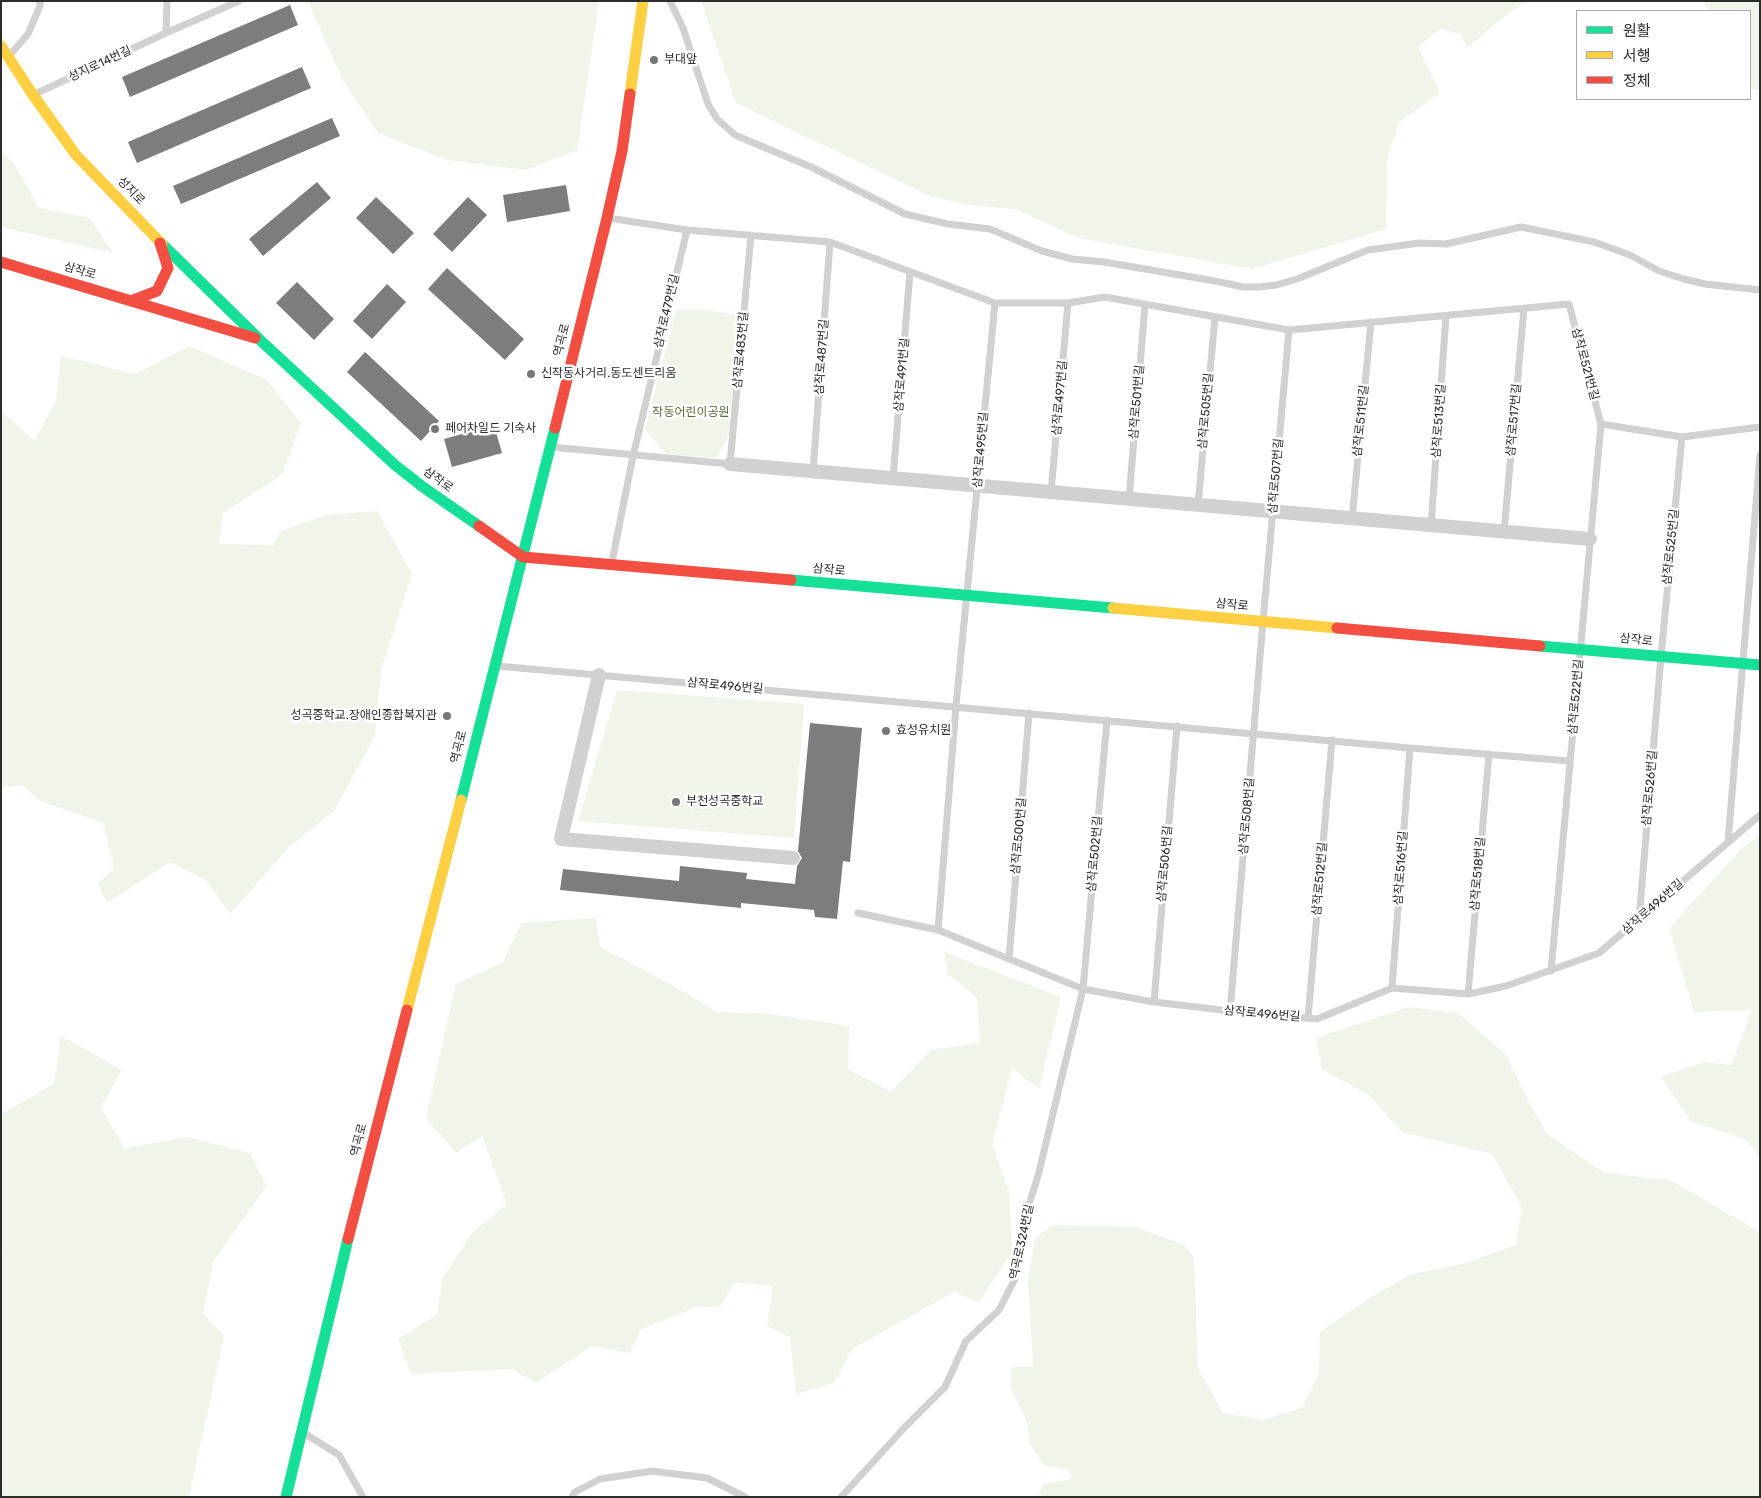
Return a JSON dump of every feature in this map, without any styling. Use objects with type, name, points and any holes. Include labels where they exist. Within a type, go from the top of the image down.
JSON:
[{"type":"street","name":"역곡로","points":[[286,1497],[344,1256],[523,557],[622,151],[643,1]]},
{"type":"street","name":"성지로","points":[[1,46],[76,155],[160,242],[260,339]]},
{"type":"street","points":[[131,300],[157,292],[161,284],[168,268],[160,242]]},
{"type":"street","name":"삼작로","points":[[1,262],[260,339],[395,465],[422,487],[523,557],[1760,666]]},
{"type":"street","points":[[730,464],[1590,539]]},
{"type":"street","points":[[599,675],[561,839],[793,858]]},
{"type":"lane","points":[[8,57],[28,34],[40,6],[40,1]]},
{"type":"lane","points":[[166,33],[167,1]]},
{"type":"lane","name":"성지로14번길","points":[[33,95],[239,1]]},
{"type":"lane","points":[[670,1],[683,28],[708,104],[717,120],[736,135],[811,167],[905,214],[948,224],[990,229],[1042,251],[1064,257],[1243,287],[1259,287],[1276,285],[1297,279],[1368,250],[1419,243],[1446,244],[1521,227],[1594,242],[1630,255],[1659,271],[1684,280],[1760,290]]},
{"type":"lane","points":[[606,218],[687,230],[830,242],[995,304],[1068,303],[1105,297],[1290,330],[1524,308]]},
{"type":"lane","name":"삼작로479번길","points":[[612,565],[633,456],[687,230]]},
{"type":"lane","name":"삼작로483번길","points":[[730,464],[752,235]]},
{"type":"lane","name":"삼작로487번길","points":[[813,472],[830,242]]},
{"type":"lane","name":"삼작로491번길","points":[[893,478],[910,272]]},
{"type":"lane","name":"삼작로497번길","points":[[1051,492],[1068,303]]},
{"type":"lane","name":"삼작로495번길","points":[[968,596],[995,304]]},
{"type":"lane","name":"삼작로521번길","points":[[1524,308],[1569,304],[1601,424]]},
{"type":"lane","name":"삼작로501번길","points":[[1129,499],[1145,305]]},
{"type":"lane","name":"삼작로517번길","points":[[1504,532],[1524,308]]},
{"type":"lane","name":"삼작로513번길","points":[[1432,526],[1446,316]]},
{"type":"lane","name":"삼작로505번길","points":[[1198,505],[1215,317]]},
{"type":"lane","name":"삼작로511번길","points":[[1352,519],[1371,322]]},
{"type":"lane","name":"삼작로507번길","points":[[1263,621],[1290,330]]},
{"type":"lane","points":[[1601,424],[1682,437],[1760,427]]},
{"type":"lane","name":"삼작로522번길","points":[[1551,971],[1601,424]]},
{"type":"lane","name":"삼작로525번길","points":[[1660,656],[1682,437]]},
{"type":"lane","points":[[549,447],[730,464]]},
{"type":"lane","points":[[1728,842],[1760,455]]},
{"type":"lane","points":[[938,930],[956,706],[968,596]]},
{"type":"lane","name":"삼작로508번길","points":[[1230,1011],[1263,621]]},
{"type":"lane","name":"삼작로526번길","points":[[1639,920],[1660,656]]},
{"type":"lane","name":"삼작로496번길","points":[[494,665],[1570,761]]},
{"type":"lane","name":"삼작로500번길","points":[[1009,959],[1029,713]]},
{"type":"lane","name":"삼작로502번길","points":[[1083,989],[1107,720]]},
{"type":"lane","name":"삼작로506번길","points":[[1154,1002],[1177,726]]},
{"type":"lane","name":"삼작로512번길","points":[[1308,1018],[1332,740]]},
{"type":"lane","name":"삼작로516번길","points":[[1392,988],[1410,748]]},
{"type":"lane","name":"삼작로518번길","points":[[1468,994],[1489,754]]},
{"type":"lane","name":"삼작로496번길","points":[[858,913],[938,930],[1083,989],[1154,1002],[1317,1019],[1392,988],[1468,994],[1506,986],[1599,953],[1760,815]]},
{"type":"lane","name":"역곡로324번길","points":[[840,1497],[905,1426],[945,1387],[966,1341],[1000,1310],[1015,1279],[1024,1220],[1038,1176],[1083,989]]},
{"type":"lane","points":[[302,1431],[340,1455],[363,1497]]},
{"type":"lane","points":[[572,1497],[575,1492],[600,1479],[652,1471],[707,1478],[745,1497]]},
{"type":"green space","points":[[308,1],[599,1],[577,150],[526,170],[447,160],[378,133],[343,81]]},
{"type":"green space","points":[[701,1],[1526,1],[1467,48],[1461,34],[1440,29],[1418,47],[1440,93],[1399,122],[1387,160],[1386,229],[1252,269],[1078,238],[1016,209],[969,205],[932,197],[736,103]]},
{"type":"green space","points":[[1702,1],[1760,1],[1760,89],[1752,89],[1751,85],[1751,10],[1708,10]]},
{"type":"green space","points":[[1,152],[14,163],[39,208],[89,218],[113,253],[1,227]]},
{"type":"green space","name":"작동어린이공원","points":[[676,310],[709,310],[741,316],[730,433],[716,458],[666,454],[645,429]]},
{"type":"green space","points":[[189,346],[267,380],[301,423],[282,475],[223,513],[219,544],[273,545],[281,531],[327,515],[377,511],[412,574],[381,670],[375,736],[334,811],[289,847],[230,914],[206,880],[170,862],[107,903],[98,884],[114,868],[103,823],[40,801],[22,785],[1,787],[1,410],[34,441],[56,401],[61,356],[135,374]]},
{"type":"green space","points":[[617,690],[804,704],[794,838],[578,821]]},
{"type":"green space","points":[[1760,835],[1760,1157],[1744,1139],[1691,1121],[1661,1077],[1704,1062],[1731,1065],[1752,1010],[1694,1012],[1669,928],[1743,847]]},
{"type":"green space","points":[[596,918],[600,947],[674,986],[717,1012],[769,1014],[849,1026],[848,1069],[891,1092],[931,1050],[980,1043],[977,998],[948,974],[944,952],[1061,997],[1039,1089],[1012,1068],[992,1145],[1009,1191],[1012,1252],[979,1302],[954,1292],[852,1349],[834,1383],[796,1394],[790,1337],[767,1326],[773,1286],[735,1282],[720,1306],[697,1307],[640,1330],[630,1353],[593,1346],[535,1383],[513,1369],[411,1374],[398,1339],[437,1315],[442,1279],[472,1233],[507,1204],[482,1136],[456,1153],[426,1118],[456,984],[503,962],[521,923]]},
{"type":"green space","points":[[1408,1007],[1458,1013],[1506,1055],[1547,1134],[1604,1173],[1670,1180],[1760,1232],[1760,1497],[1038,1497],[1043,1484],[1072,1479],[1068,1470],[1044,1465],[1030,1444],[1028,1424],[1011,1388],[1012,1367],[1033,1367],[1028,1279],[1035,1239],[1052,1225],[1135,1227],[1184,1245],[1194,1258],[1198,1368],[1223,1413],[1262,1420],[1302,1408],[1319,1374],[1320,1332],[1365,1301],[1409,1275],[1466,1263],[1516,1245],[1522,1207],[1492,1154],[1402,1132],[1369,1095],[1322,1069],[1316,1038]]},
{"type":"green space","points":[[61,1036],[122,1070],[101,1107],[124,1148],[188,1137],[250,1153],[266,1186],[213,1262],[203,1313],[224,1336],[189,1497],[1,1497],[1,1253],[3,1254],[1,1249],[1,1114],[54,1084]]},
{"type":"building","points":[[290,5],[298,25],[130,97],[122,77]]},
{"type":"building","points":[[302,67],[311,88],[137,163],[128,142]]},
{"type":"building","points":[[332,118],[340,136],[181,204],[173,186]]},
{"type":"building","points":[[317,182],[331,198],[263,256],[249,239]]},
{"type":"building","points":[[566,185],[570,211],[507,222],[503,195]]},
{"type":"building","points":[[376,197],[414,233],[393,254],[356,218]]},
{"type":"building","points":[[468,197],[487,215],[452,252],[433,234]]},
{"type":"building","points":[[447,268],[524,339],[505,360],[428,289]]},
{"type":"building","points":[[297,282],[334,319],[314,340],[276,303]]},
{"type":"building","points":[[387,284],[406,302],[372,339],[353,321]]},
{"type":"building","points":[[365,352],[439,421],[421,441],[347,372]]},
{"type":"building","points":[[494,425],[502,453],[452,467],[444,439]]},
{"type":"building","points":[[810,723],[862,728],[850,862],[843,861],[837,919],[815,917],[814,910],[741,903],[741,908],[560,890],[563,869],[679,881],[680,866],[747,873],[746,879],[795,884],[797,866],[802,858],[798,851]]},
{"type":"traffic: fast","points":[[162,244],[259,339],[395,465],[479,526]]},
{"type":"traffic: fast","points":[[461,800],[555,428]]},
{"type":"traffic: fast","points":[[791,580],[1113,608]]},
{"type":"traffic: fast","points":[[1540,646],[1760,665]]},
{"type":"traffic: fast","points":[[286,1497],[348,1239]]},
{"type":"traffic: slow","points":[[630,94],[643,1]]},
{"type":"traffic: slow","points":[[1,46],[76,155],[162,244]]},
{"type":"traffic: slow","points":[[1113,608],[1337,628]]},
{"type":"traffic: slow","points":[[407,1010],[461,800]]},
{"type":"traffic: jam","points":[[555,428],[607,218],[622,151],[630,94]]},
{"type":"traffic: jam","points":[[131,301],[157,291],[168,268],[160,243]]},
{"type":"traffic: jam","points":[[1,262],[255,338]]},
{"type":"traffic: jam","points":[[479,526],[523,557],[791,580]]},
{"type":"traffic: jam","points":[[1337,628],[1540,646]]},
{"type":"traffic: jam","points":[[348,1239],[407,1010]]},
{"type":"place","name":"부대앞","points":[[654,60]]},
{"type":"place","name":"신작동사거리.동도센트리움","points":[[531,374]]},
{"type":"place","name":"페어차일드 기숙사","points":[[435,429]]},
{"type":"place","name":"성곡중학교.장애인종합복지관","points":[[447,716]]},
{"type":"place","name":"효성유치원","points":[[886,731]]},
{"type":"place","name":"부천성곡중학교","points":[[676,802]]}]
